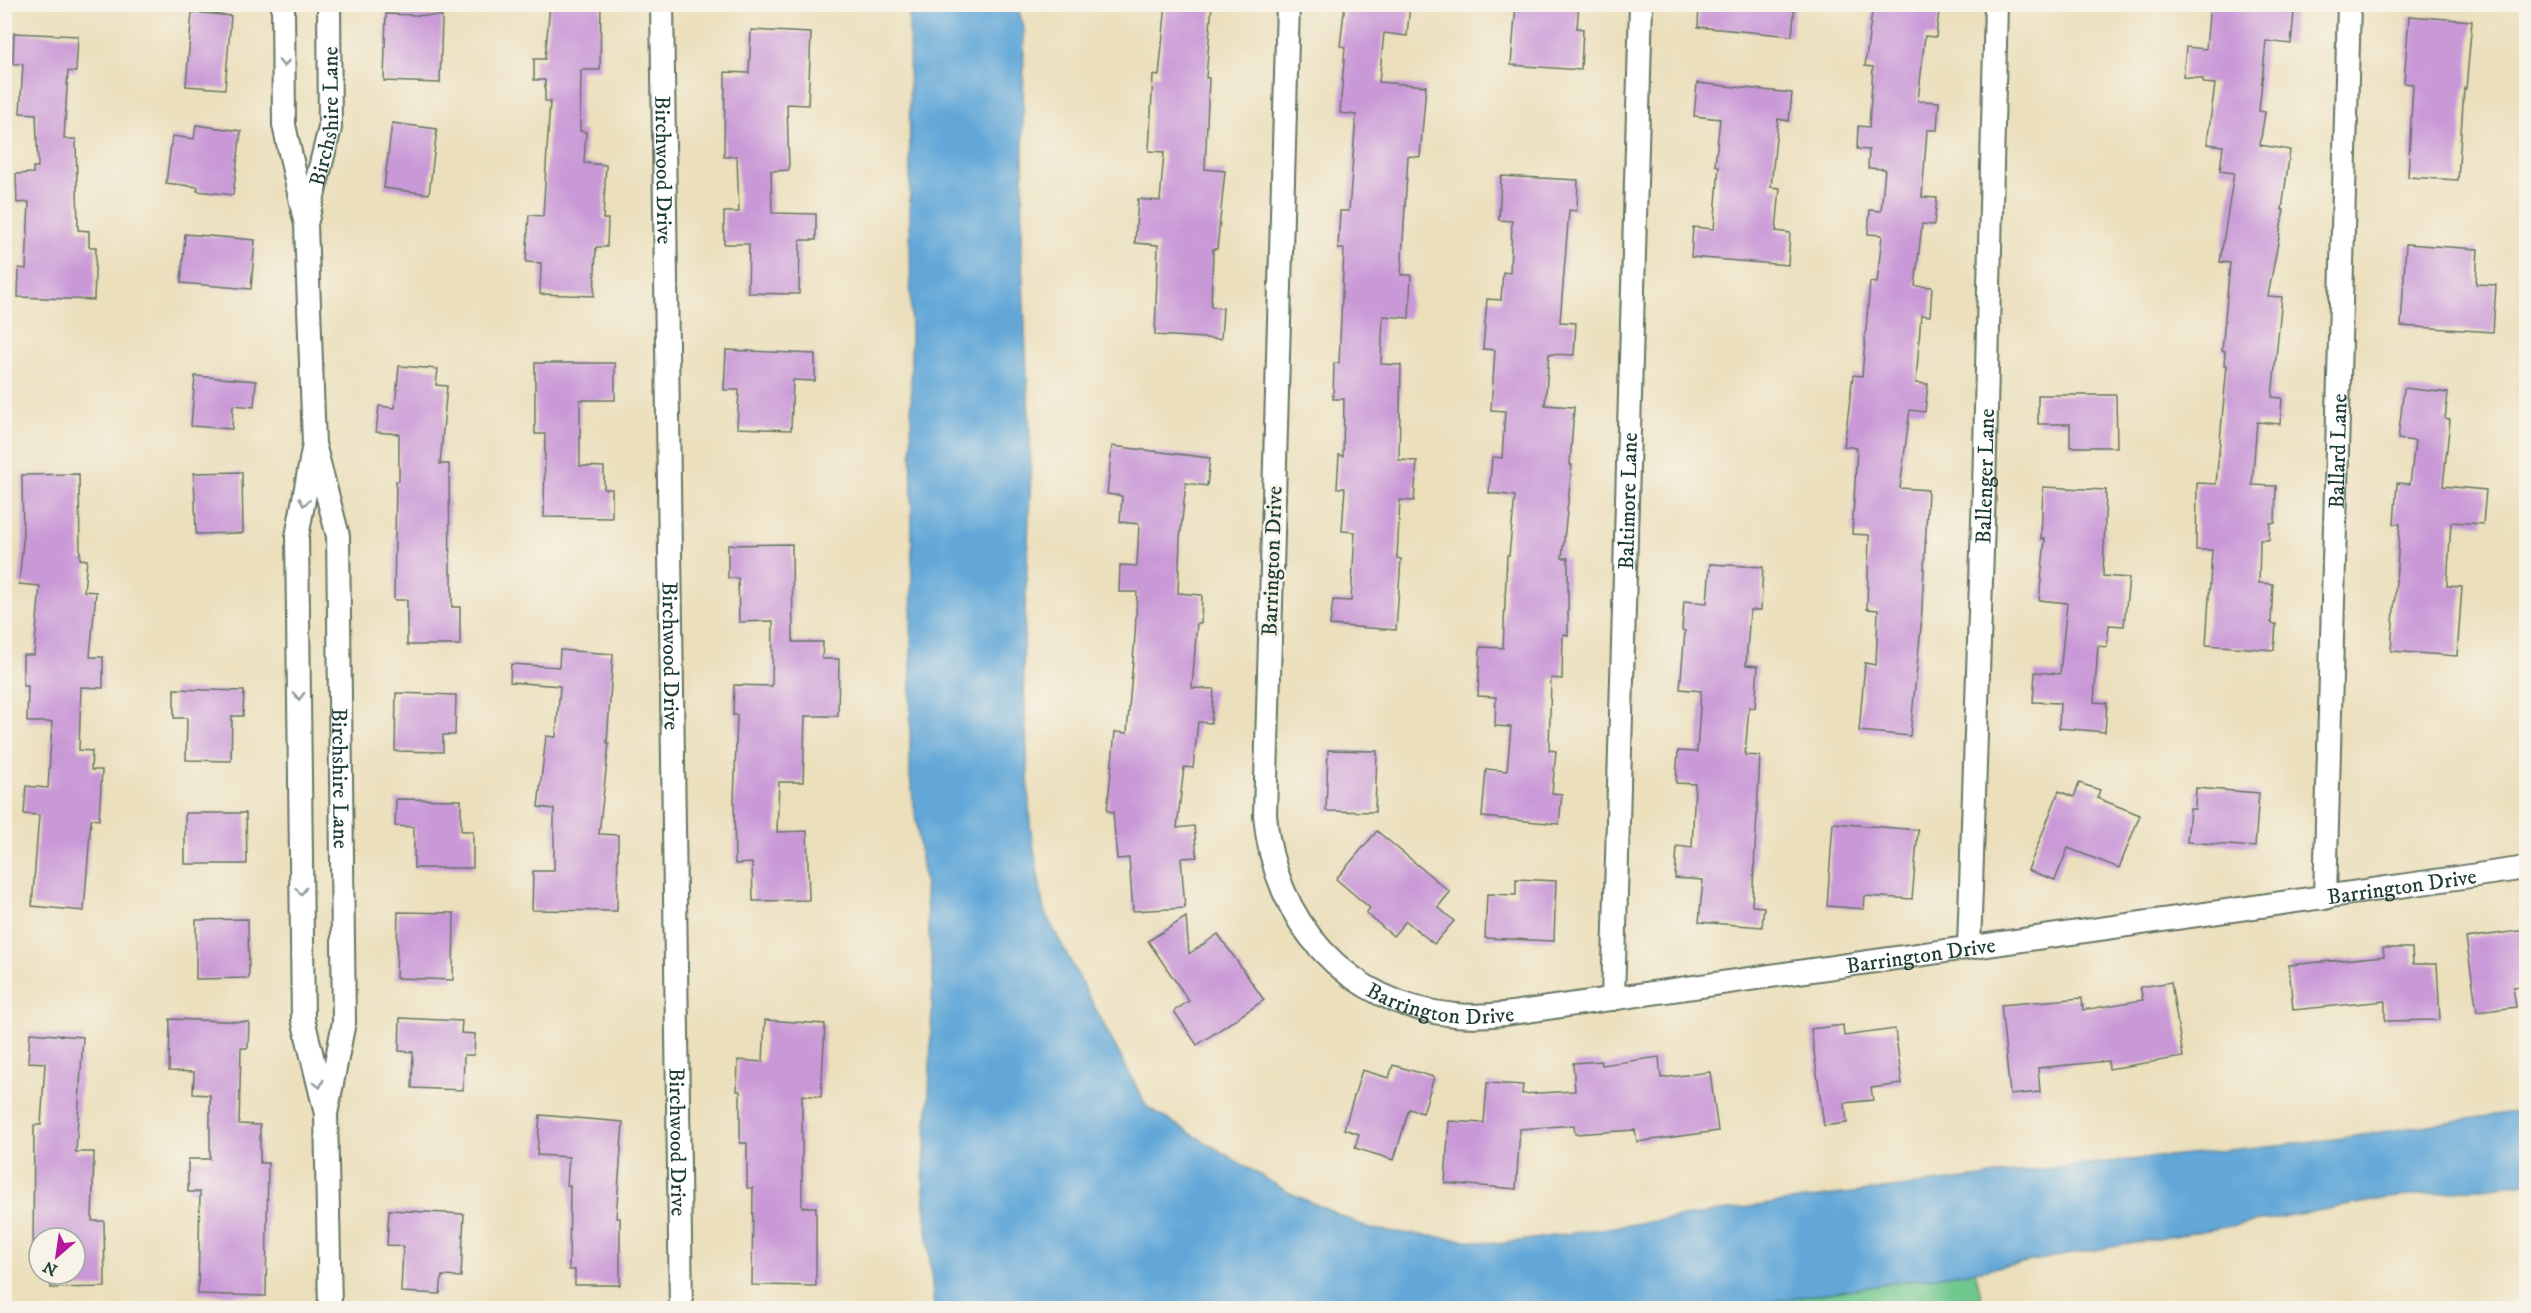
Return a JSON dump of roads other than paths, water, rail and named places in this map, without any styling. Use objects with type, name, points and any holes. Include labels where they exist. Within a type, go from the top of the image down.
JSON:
[{"type":"street","name":"Birchshire Lane","points":[[283,4],[284,125],[306,225],[314,444],[297,537],[303,1019],[327,1114]]},
{"type":"street","name":"Birchshire Lane","points":[[306,225],[330,128],[329,4]]},
{"type":"street","name":"Birchwood Drive","points":[[662,4],[681,1308]]},
{"type":"street","name":"Barrington Drive","points":[[1288,4],[1264,790],[1268,842],[1273,864],[1288,901],[1322,951],[1355,980],[1392,999],[1435,1013],[1481,1016],[2526,868]]},
{"type":"street","name":"Baltimore Lane","points":[[1613,999],[1641,4]]},
{"type":"street","name":"Ballenger Lane","points":[[1969,947],[1984,489],[1996,4]]},
{"type":"street","name":"Ballard Lane","points":[[2325,898],[2349,4]]},
{"type":"street","name":"Birchshire Lane","points":[[314,444],[338,536],[344,1022],[327,1114],[330,1308]]},
{"type":"water","points":[[909,5],[1017,5],[1024,28],[1022,258],[1031,468],[1023,663],[1030,825],[1044,911],[1147,1107],[1286,1191],[1370,1229],[1499,1244],[1811,1198],[2079,1165],[2336,1139],[2526,1110],[2526,1183],[2390,1198],[1975,1271],[1726,1308],[934,1308],[923,1180],[929,1098],[933,975],[924,879],[910,776],[912,541]]}]
